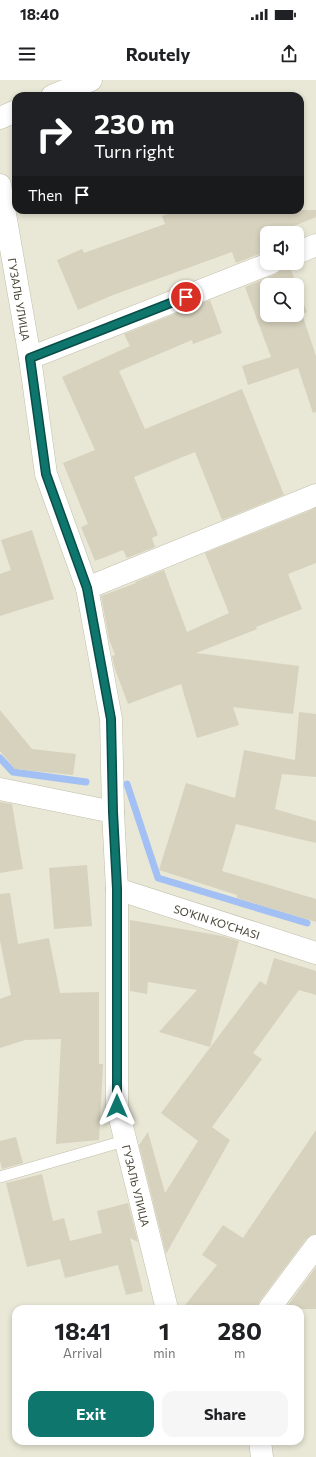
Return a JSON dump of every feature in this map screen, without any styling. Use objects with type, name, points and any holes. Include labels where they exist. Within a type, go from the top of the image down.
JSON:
[{"type":"street","points":[[62,92],[90,80]]},
{"type":"street","points":[[0,118],[12,113]]},
{"type":"street","name":"ГУЗАЛЬ УЛИЦА","points":[[0,185],[30,358],[46,474],[87,588],[111,719],[113,812],[117,889],[117,1106],[124,1141],[166,1305]]},
{"type":"street","points":[[304,250],[316,245]]},
{"type":"street","points":[[30,358],[260,267]]},
{"type":"street","points":[[87,588],[316,495]]},
{"type":"street","points":[[0,789],[113,812]]},
{"type":"street","name":"SO'KIN KO'CHASI","points":[[117,889],[316,953]]},
{"type":"street","points":[[272,1305],[316,1246]]},
{"type":"street","points":[[260,1445],[262,1457]]},
{"type":"lane","points":[[0,1177],[124,1141]]},
{"type":"shaded area","points":[[0,80],[316,80],[316,1457],[0,1457]]},
{"type":"building","points":[[304,210],[316,210],[316,217],[294,226],[260,226],[260,254],[236,263],[232,252],[113,295],[78,310],[57,260],[82,249],[84,253],[165,224],[162,216],[167,214],[304,214]]},
{"type":"building","points":[[281,270],[291,270],[294,278],[266,278]]},
{"type":"building","points":[[260,281],[260,322],[304,322],[304,320],[316,356],[316,412],[313,413],[298,368],[248,385],[242,366],[271,357],[245,287]]},
{"type":"building","points":[[210,300],[222,333],[193,344],[192,340],[119,371],[145,429],[242,389],[284,495],[222,520],[195,452],[134,477],[158,535],[152,538],[155,547],[127,558],[123,550],[95,561],[81,527],[88,524],[63,463],[95,450],[62,377],[130,346],[124,334]]},
{"type":"building","points":[[304,304],[307,312],[304,313]]},
{"type":"building","points":[[316,508],[316,563],[288,574],[302,609],[256,627],[257,629],[196,653],[299,666],[293,714],[233,707],[239,725],[197,738],[181,684],[128,704],[115,669],[112,656],[115,655],[109,639],[101,596],[136,583],[135,582],[164,570],[187,632],[229,613],[205,553]]},
{"type":"building","points":[[32,530],[54,599],[0,616],[0,574],[11,570],[1,540]]},
{"type":"building","points":[[0,710],[32,749],[76,754],[73,775],[15,769],[0,751]]},
{"type":"building","points":[[299,712],[316,714],[316,777],[282,774],[275,809],[316,821],[316,843],[236,824],[222,871],[316,899],[316,922],[237,898],[237,895],[159,870],[186,783],[235,798],[244,750],[295,760]]},
{"type":"building","points":[[0,802],[12,804],[23,869],[0,873]]},
{"type":"building","points":[[87,865],[92,926],[54,929],[49,868]]},
{"type":"building","points":[[10,893],[18,944],[49,938],[60,993],[99,992],[99,1064],[103,1064],[99,1140],[56,1144],[61,1039],[25,1040],[0,1048],[0,999],[11,995],[0,941],[0,894]]},
{"type":"building","points":[[130,920],[222,936],[239,941],[210,1047],[159,1032],[197,990],[148,982],[147,994],[130,991]]},
{"type":"building","points":[[274,958],[316,971],[316,995],[299,990],[253,1053],[262,1059],[212,1127],[230,1140],[166,1254],[139,1145],[148,1132],[165,1193],[198,1141],[161,1113],[260,981],[266,985]]},
{"type":"building","points":[[316,1130],[316,1234],[311,1235],[306,1239],[258,1305],[185,1305],[217,1265],[202,1255],[223,1225],[243,1238]]},
{"type":"building","points":[[16,1137],[23,1163],[2,1169],[0,1161],[0,1141]]},
{"type":"building","points":[[42,1174],[53,1221],[64,1218],[70,1241],[102,1233],[97,1211],[128,1203],[138,1242],[130,1238],[143,1291],[126,1295],[118,1265],[65,1278],[60,1259],[27,1267],[6,1183]]},
{"type":"building","points":[[316,1267],[316,1309],[304,1309],[304,1305],[288,1305]]},
{"type":"waterway","points":[[0,758],[13,772],[86,782]]},
{"type":"waterway","points":[[127,784],[158,878],[307,923]]},
{"type":"route","points":[[117,1106],[117,889],[113,812],[111,719],[87,588],[46,474],[30,358],[186,297]]}]
